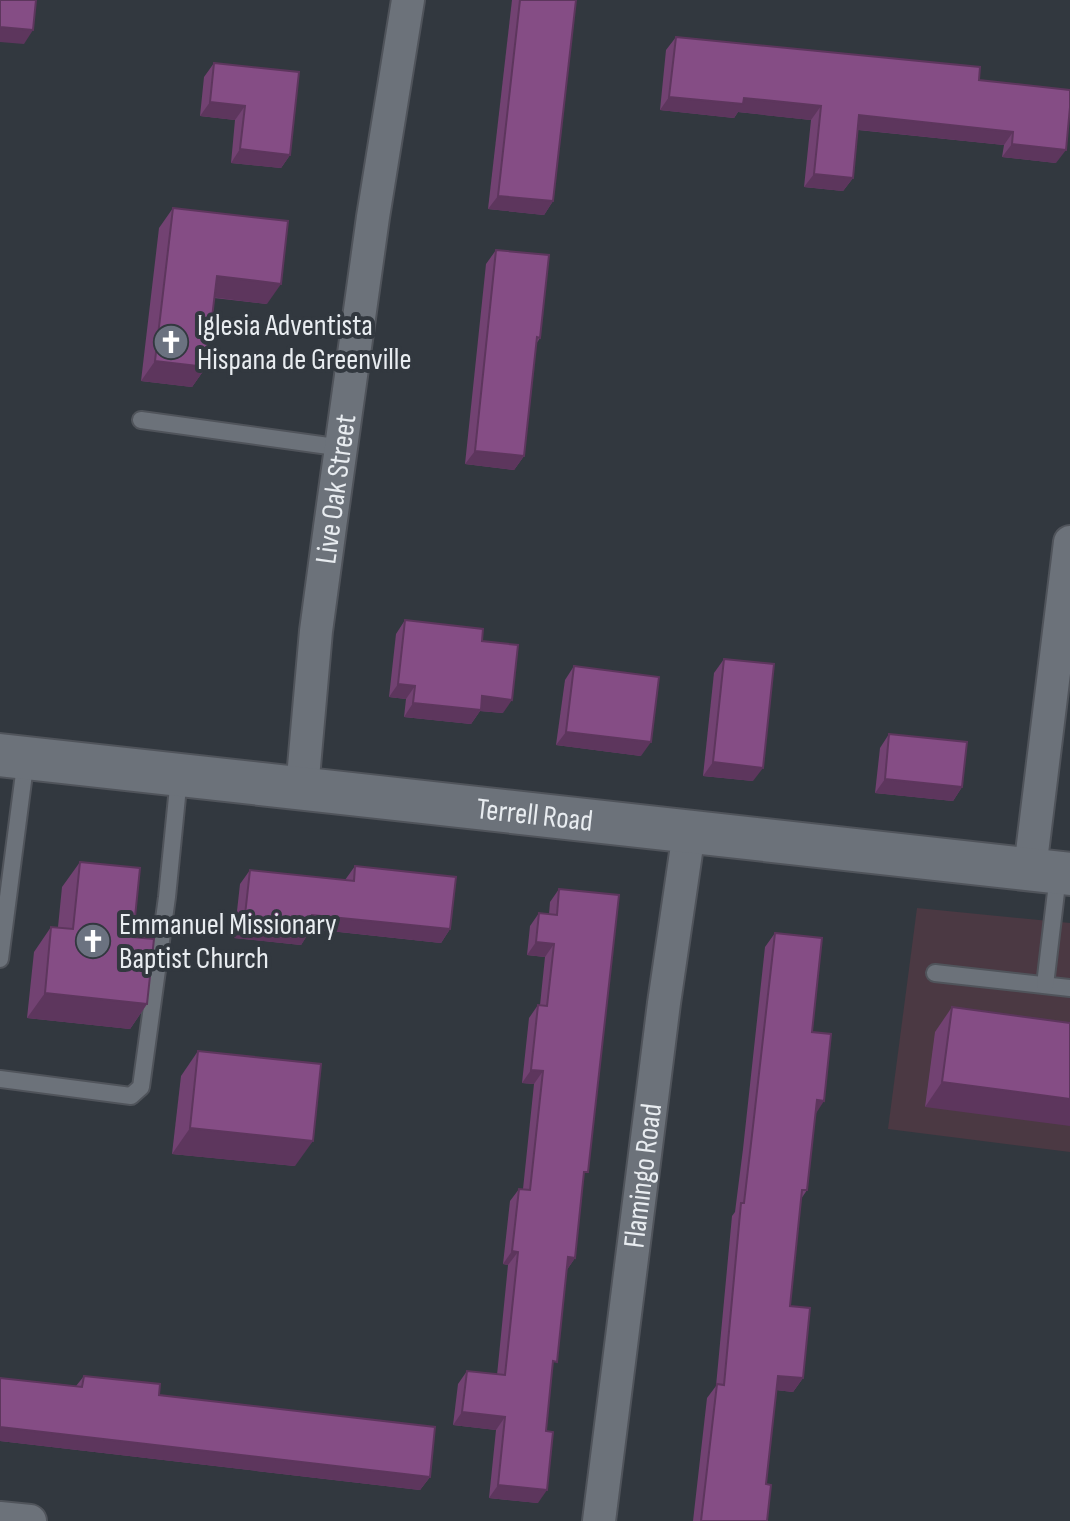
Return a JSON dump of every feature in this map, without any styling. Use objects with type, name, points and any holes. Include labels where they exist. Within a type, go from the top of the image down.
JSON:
[{"type":"street","name":"Live Oak Street","points":[[302,789],[316,631],[373,217],[408,0]]},
{"type":"street","points":[[1053,872],[1070,542]]},
{"type":"street","name":"Terrell Road","points":[[13,757],[1053,872]]},
{"type":"street","name":"Flamingo Road","points":[[599,1521],[664,1003],[689,832]]},
{"type":"street","points":[[0,1518],[30,1521]]},
{"type":"lane","points":[[141,420],[343,448]]},
{"type":"lane","points":[[0,959],[13,757]]},
{"type":"lane","points":[[0,1079],[131,1096],[141,1087],[167,897],[179,775]]},
{"type":"lane","points":[[1045,985],[1053,872]]},
{"type":"lane","points":[[935,973],[1070,988]]},
{"type":"shaded area","points":[[917,908],[1070,923],[1070,1152],[888,1129]]},
{"type":"building","points":[[0,0],[36,0],[33,30],[0,27]]},
{"type":"building","points":[[520,0],[576,0],[553,201],[498,196]]},
{"type":"building","points":[[676,37],[980,67],[979,80],[1070,90],[1066,150],[1012,144],[1013,132],[859,115],[853,178],[814,174],[821,106],[744,98],[743,104],[669,97]]},
{"type":"building","points":[[214,63],[299,72],[290,155],[240,149],[245,106],[210,102]]},
{"type":"building","name":"Iglesia Adventista Hispana de Greenville","points":[[173,208],[288,221],[281,284],[217,276],[206,367],[155,361]]},
{"type":"building","points":[[496,250],[549,255],[524,456],[475,451]]},
{"type":"building","points":[[405,620],[483,629],[482,641],[518,645],[512,700],[482,696],[481,710],[413,703],[415,686],[398,684]]},
{"type":"building","points":[[724,659],[774,664],[763,768],[713,762]]},
{"type":"building","points":[[574,666],[659,677],[651,742],[566,732]]},
{"type":"building","points":[[889,734],[967,742],[962,787],[885,779]]},
{"type":"building","points":[[80,862],[140,868],[133,937],[154,939],[147,1004],[45,993],[51,927],[73,929]]},
{"type":"building","points":[[355,866],[456,877],[450,929],[312,915],[310,931],[244,924],[250,870],[354,881]]},
{"type":"building","points":[[559,889],[619,895],[588,1172],[584,1172],[575,1258],[568,1257],[557,1362],[553,1361],[546,1431],[553,1432],[547,1490],[498,1485],[505,1417],[462,1412],[467,1371],[505,1375],[518,1252],[512,1251],[519,1189],[530,1190],[543,1071],[531,1070],[538,1005],[547,1006],[554,944],[536,942],[539,913],[557,915]]},
{"type":"building","points":[[775,933],[822,938],[812,1032],[831,1034],[824,1101],[817,1100],[807,1190],[802,1190],[790,1306],[810,1308],[803,1378],[778,1376],[766,1484],[771,1485],[767,1521],[701,1521],[717,1384],[724,1385],[741,1203],[744,1203]]},
{"type":"building","points":[[952,1007],[1070,1023],[1070,1099],[942,1082]]},
{"type":"building","points":[[198,1051],[321,1064],[313,1141],[190,1128]]},
{"type":"building","points":[[84,1376],[160,1384],[159,1395],[435,1427],[430,1477],[0,1427],[0,1378],[82,1387]]},
{"type":"place","name":"Iglesia Adventista Hispana de Greenville","points":[[171,342]]},
{"type":"place","name":"Emmanuel Missionary Baptist Church","points":[[93,941]]}]
